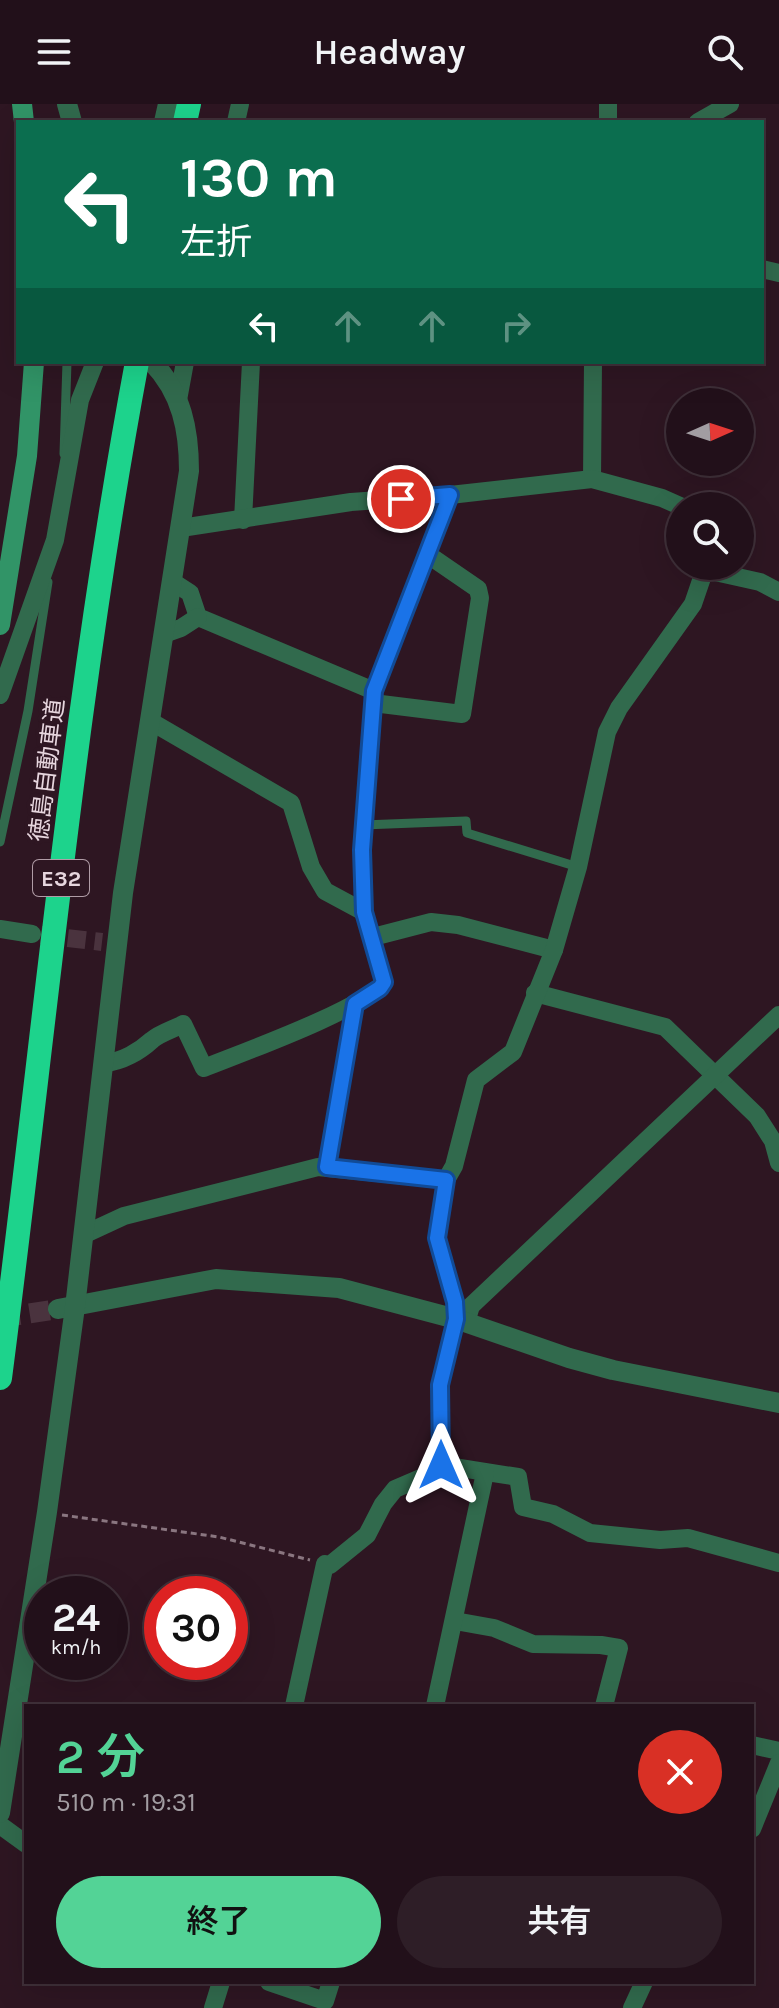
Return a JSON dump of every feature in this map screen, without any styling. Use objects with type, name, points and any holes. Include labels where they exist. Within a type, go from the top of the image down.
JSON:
[{"type":"highway","name":"徳島自動車道","points":[[0,1378],[76,763],[99,593],[135,371]]},
{"type":"main road","points":[[0,625],[27,456],[34,364]]},
{"type":"street","points":[[702,120],[730,104]]},
{"type":"street","points":[[0,695],[55,540],[80,400],[94,364]]},
{"type":"street","points":[[0,1813],[47,1512],[67,1308],[83,1235],[104,1063],[110,943],[173,582],[189,453],[188,434],[178,400],[154,364]]},
{"type":"street","points":[[178,400],[185,364]]},
{"type":"street","points":[[243,520],[251,364]]},
{"type":"street","points":[[592,479],[593,364]]},
{"type":"street","points":[[181,528],[351,502],[450,495],[592,479],[666,500]]},
{"type":"street","points":[[104,1063],[113,1063],[148,1046],[183,1024],[204,1068],[355,1004],[384,982],[364,912],[363,825],[373,697],[450,495]]},
{"type":"street","points":[[173,582],[190,593],[198,617],[373,697],[462,714],[480,598],[478,589],[427,554]]},
{"type":"street","points":[[461,1320],[437,1238],[446,1180],[454,1166],[476,1080],[513,1052],[554,950],[578,867],[607,732],[619,708],[693,604],[702,580]]},
{"type":"street","points":[[752,580],[779,592]]},
{"type":"street","points":[[164,634],[198,617]]},
{"type":"street","points":[[150,721],[291,803],[311,867],[325,891],[364,912]]},
{"type":"street","points":[[373,937],[431,922],[458,925],[554,950]]},
{"type":"street","points":[[0,929],[32,934]]},
{"type":"street","points":[[535,993],[665,1027],[757,1116],[773,1141],[779,1163]]},
{"type":"street","points":[[327,1167],[355,1004]]},
{"type":"street","points":[[294,1704],[325,1564],[330,1565],[367,1535],[383,1504],[395,1489],[437,1471],[441,1465],[440,1385],[461,1320],[471,1306],[779,1015]]},
{"type":"street","points":[[83,1235],[124,1216],[295,1171],[327,1167],[446,1180]]},
{"type":"street","points":[[67,1308],[216,1279],[339,1288],[461,1320],[613,1370],[779,1403]]},
{"type":"street","points":[[441,1465],[518,1477],[523,1507],[553,1514],[590,1533],[648,1539],[688,1538],[779,1563]]},
{"type":"street","points":[[435,1704],[485,1473]]},
{"type":"street","points":[[455,1621],[494,1628],[533,1644],[619,1648],[605,1704]]},
{"type":"street","points":[[754,1745],[779,1751]]},
{"type":"street","points":[[754,1824],[779,1763]]},
{"type":"street","points":[[0,1825],[24,1843]]},
{"type":"street","points":[[213,2008],[220,1984]]},
{"type":"street","points":[[275,1984],[325,2001],[330,1984]]},
{"type":"street","points":[[632,2008],[643,1984]]},
{"type":"lane","points":[[65,480],[63,443],[67,364]]},
{"type":"lane","points":[[0,842],[28,711],[48,580],[47,559]]},
{"type":"lane","points":[[363,825],[466,821],[467,833],[578,867]]},
{"type":"path","points":[[47,1512],[219,1537],[325,1564]]},
{"type":"tunnel","points":[[41,935],[102,942]]},
{"type":"tunnel","points":[[0,1318],[58,1309]]},
{"type":"route","points":[[401,499],[450,495],[374,691],[362,850],[364,912],[384,982],[355,1004],[327,1167],[446,1180],[437,1238],[455,1302],[456,1319],[440,1385],[441,1465]]}]
